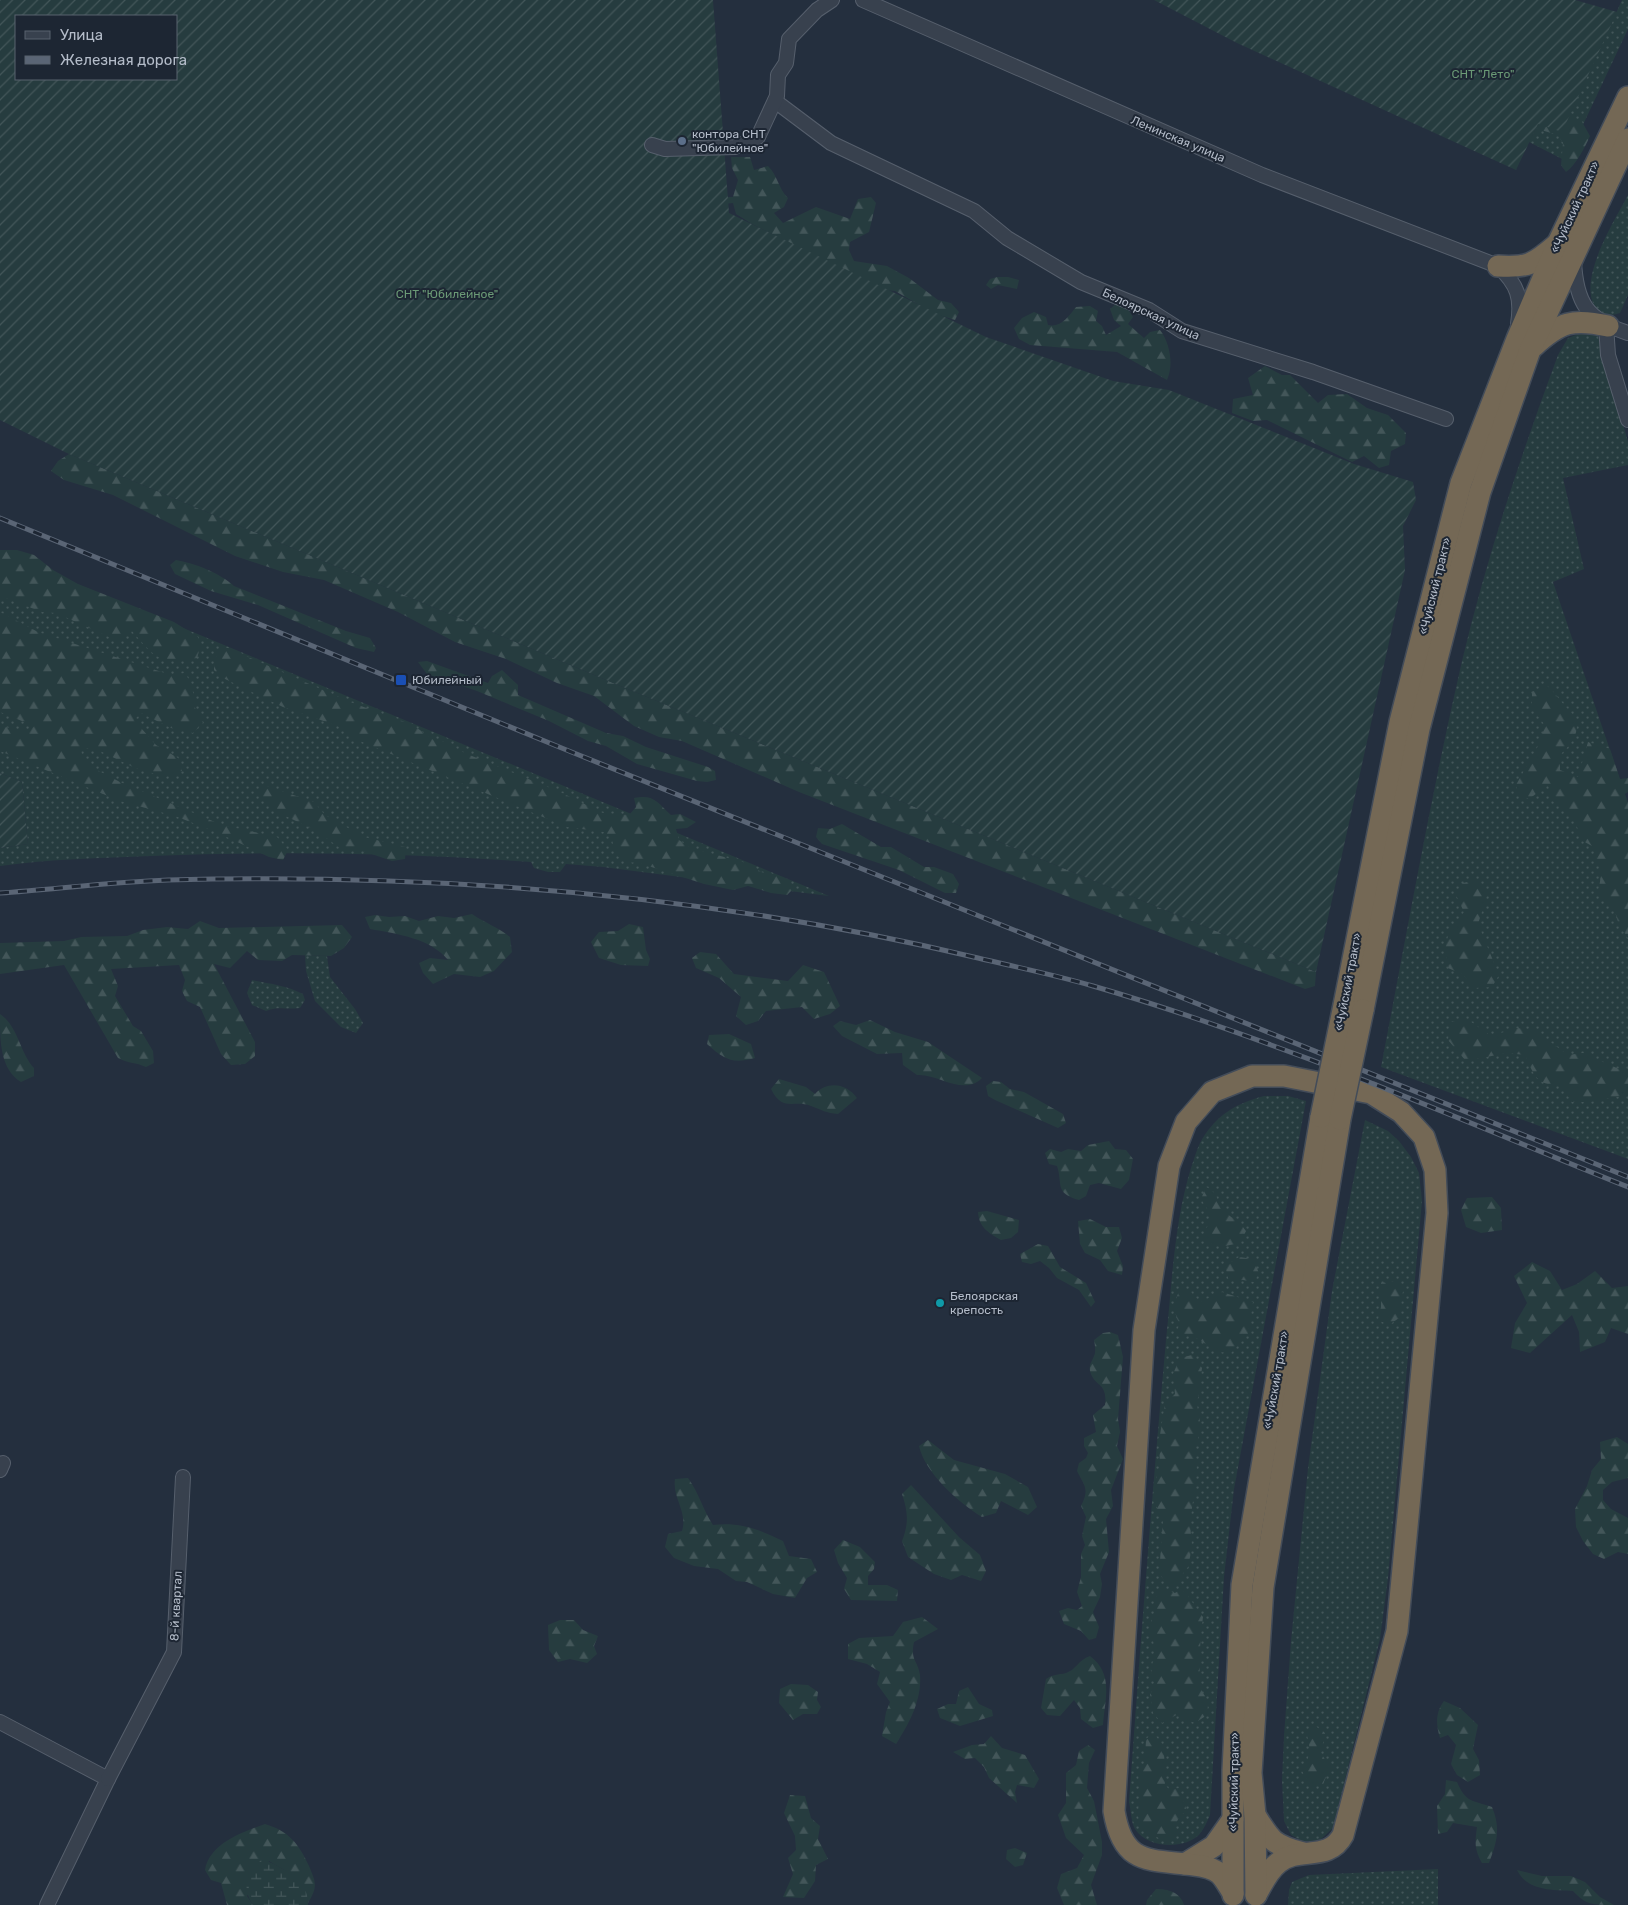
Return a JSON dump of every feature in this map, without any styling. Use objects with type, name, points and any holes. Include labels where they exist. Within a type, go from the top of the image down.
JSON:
[{"type":"highway","name":"«Чуйский тракт»","points":[[1233,1899],[1233,1818],[1242,1585],[1330,1118],[1353,1007],[1431,682],[1480,492],[1523,345],[1566,249],[1628,97]]},
{"type":"highway","name":"«Чуйский тракт»","points":[[1566,249],[1628,139]]},
{"type":"highway","points":[[1498,266],[1524,267],[1566,249]]},
{"type":"highway","points":[[1523,345],[1569,322],[1586,321],[1607,325]]},
{"type":"highway","points":[[1233,1899],[1222,1875],[1215,1870],[1145,1859],[1132,1851],[1118,1833],[1114,1811],[1144,1330],[1169,1166],[1186,1122],[1212,1092],[1240,1080],[1264,1075],[1284,1076],[1371,1093],[1401,1112],[1424,1137],[1430,1153],[1435,1170],[1437,1213],[1397,1631],[1343,1835],[1338,1845],[1329,1850],[1302,1853],[1278,1863],[1256,1900]]},
{"type":"highway","name":"«Чуйский тракт»","points":[[1256,1900],[1255,1815],[1251,1773],[1263,1587],[1330,1118]]},
{"type":"highway","points":[[1255,1815],[1274,1842],[1280,1847],[1302,1853]]},
{"type":"highway","points":[[1185,1864],[1214,1846],[1233,1818]]},
{"type":"street","points":[[652,145],[666,149],[735,146],[758,137],[777,96],[778,75],[786,63],[789,39],[818,10],[832,0]]},
{"type":"street","name":"Ленинская улица","points":[[863,0],[1262,175],[1498,266]]},
{"type":"street","name":"Белоярская улица","points":[[774,101],[831,143],[974,212],[1007,238],[1081,282],[1149,310],[1182,331],[1313,372],[1446,419]]},
{"type":"street","points":[[1566,249],[1576,287],[1581,302],[1586,309],[1607,325],[1628,334]]},
{"type":"street","points":[[1498,266],[1508,276],[1519,296],[1523,345]]},
{"type":"street","points":[[1607,325],[1608,355],[1628,420]]},
{"type":"street","name":"8-й квартал","points":[[46,1905],[108,1779],[174,1652],[183,1477]]},
{"type":"street","points":[[0,1722],[108,1779]]},
{"type":"green space","name":"СНТ \"Юбилейное\"","points":[[0,0],[713,0],[729,213],[986,337],[1113,381],[1169,390],[1354,464],[1413,482],[1416,500],[1403,526],[1405,570],[1316,972],[618,685],[69,454],[0,420]]},
{"type":"green space","name":"СНТ \"Лето\"","points":[[1154,0],[1575,0],[1617,12],[1562,132],[1538,124],[1516,170],[1237,43]]},
{"type":"green space","points":[[1622,0],[1628,0],[1628,29],[1566,161],[1529,142],[1538,124],[1562,131]]},
{"type":"green space","points":[[1560,115],[1581,120],[1590,136],[1577,160],[1566,172],[1561,165],[1563,143],[1558,135],[1524,125]]},
{"type":"green space","points":[[731,157],[750,157],[754,170],[768,166],[788,198],[784,207],[774,213],[783,223],[816,207],[850,219],[858,199],[871,197],[876,203],[869,232],[850,242],[849,250],[854,261],[887,266],[909,278],[938,300],[951,303],[959,312],[955,320],[933,313],[895,291],[884,290],[752,224],[736,214],[733,203],[706,206],[724,197],[733,197],[738,180],[732,168]]},
{"type":"green space","points":[[1628,195],[1628,295],[1620,313],[1606,317],[1595,307],[1591,293],[1592,276],[1604,240]]},
{"type":"green space","points":[[997,277],[1019,280],[1017,289],[998,285],[991,289],[986,285],[990,279]]},
{"type":"green space","points":[[1116,304],[1127,308],[1133,317],[1128,324],[1144,338],[1150,332],[1160,330],[1170,354],[1170,368],[1167,380],[1117,352],[1030,345],[1019,339],[1014,328],[1022,318],[1034,312],[1046,317],[1048,325],[1057,325],[1076,307],[1090,306],[1098,311],[1096,321],[1102,326],[1106,335],[1121,326],[1114,320],[1110,309]]},
{"type":"green space","points":[[1581,333],[1598,336],[1628,442],[1628,465],[1563,478],[1584,569],[1553,582],[1628,803],[1628,1159],[1381,1067],[1440,762],[1462,661],[1482,583],[1518,468],[1558,355],[1568,338]]},
{"type":"green space","points":[[1265,366],[1282,375],[1290,375],[1318,403],[1328,395],[1347,394],[1367,408],[1388,415],[1406,433],[1405,444],[1391,451],[1389,465],[1379,468],[1364,456],[1352,462],[1267,420],[1253,421],[1232,413],[1233,399],[1253,395],[1248,378]]},
{"type":"green space","points":[[69,454],[618,685],[1316,972],[1315,986],[1305,989],[799,792],[682,741],[659,737],[634,726],[594,696],[557,683],[506,659],[455,642],[398,612],[324,580],[283,572],[235,556],[113,495],[64,480],[51,471],[58,461]]},
{"type":"green space","points":[[0,550],[17,550],[34,555],[53,570],[78,584],[174,622],[198,637],[200,648],[197,658],[174,661],[166,660],[152,653],[131,630],[118,641],[56,613],[42,612],[0,596]]},
{"type":"green space","points":[[0,552],[829,896],[603,867],[566,864],[560,872],[548,872],[534,868],[531,862],[389,855],[199,854],[76,859],[0,866],[0,848],[28,844],[22,782],[0,773]]},
{"type":"green space","points":[[176,560],[207,569],[234,586],[346,631],[370,638],[376,648],[374,652],[356,648],[258,605],[211,591],[175,574],[170,565]]},
{"type":"green space","points":[[0,612],[38,632],[171,675],[185,673],[192,685],[195,708],[203,723],[193,733],[171,728],[141,713],[134,720],[156,745],[178,758],[182,771],[165,777],[135,768],[100,751],[80,747],[83,758],[97,770],[120,782],[222,825],[277,837],[288,850],[283,860],[269,857],[216,832],[175,816],[120,801],[0,751],[0,726],[29,732],[34,726],[0,712]]},
{"type":"green space","points":[[221,648],[228,648],[350,702],[413,725],[435,741],[442,741],[467,754],[558,791],[603,813],[629,815],[636,807],[634,798],[651,798],[671,815],[680,814],[696,822],[687,828],[676,829],[679,840],[691,848],[750,864],[761,872],[783,877],[793,889],[787,895],[771,893],[748,886],[733,890],[704,884],[639,863],[626,862],[615,854],[612,839],[604,832],[567,827],[355,739],[338,726],[283,707],[219,676],[214,670],[214,661]]},
{"type":"green space","points":[[427,661],[488,683],[492,676],[502,670],[518,685],[518,695],[606,733],[623,736],[646,747],[708,767],[715,771],[716,780],[707,782],[697,781],[637,764],[606,746],[588,741],[549,721],[477,691],[427,674],[418,662]]},
{"type":"green space","points":[[1546,685],[1571,713],[1577,725],[1572,742],[1560,755],[1560,770],[1578,777],[1588,742],[1610,749],[1620,779],[1628,778],[1628,792],[1620,797],[1628,802],[1628,938],[1619,925],[1615,912],[1597,894],[1600,880],[1599,864],[1592,846],[1581,840],[1575,820],[1553,801],[1548,785],[1529,799],[1519,795],[1516,785],[1542,739],[1544,724],[1532,708],[1532,692]]},
{"type":"green space","points":[[0,773],[22,782],[28,844],[0,848]]},
{"type":"green space","points":[[261,784],[314,802],[325,815],[364,837],[406,847],[405,859],[392,861],[357,849],[347,853],[315,830],[277,812],[258,794]]},
{"type":"green space","points":[[842,824],[881,847],[891,847],[924,867],[934,867],[953,874],[959,884],[956,893],[945,893],[899,870],[822,844],[816,837],[818,828],[830,829]]},
{"type":"green space","points":[[1476,880],[1487,895],[1478,924],[1499,975],[1492,987],[1475,988],[1462,974],[1448,968],[1446,957],[1446,943],[1450,932],[1464,912],[1456,895],[1463,883]]},
{"type":"green space","points":[[472,914],[510,937],[512,952],[494,971],[480,977],[454,974],[433,984],[423,973],[419,963],[430,958],[448,960],[441,953],[423,942],[412,938],[370,929],[365,917],[375,915],[389,917],[405,916],[419,921],[438,916],[454,918]]},
{"type":"green space","points":[[200,921],[219,928],[342,925],[352,937],[344,948],[331,956],[292,955],[282,961],[258,960],[247,951],[230,968],[214,964],[255,1042],[255,1056],[245,1064],[231,1065],[221,1054],[200,1007],[187,1001],[182,991],[185,980],[179,965],[111,969],[118,986],[115,996],[133,1026],[141,1031],[153,1051],[154,1063],[146,1067],[118,1058],[64,965],[0,974],[0,943],[64,941],[81,937],[127,936],[143,930],[167,927],[188,929]]},
{"type":"green space","points":[[629,924],[643,927],[646,950],[650,959],[648,966],[621,965],[599,958],[591,942],[599,932],[618,931]]},
{"type":"green space","points":[[700,952],[716,954],[734,974],[788,981],[803,965],[824,972],[840,1006],[830,1014],[814,1019],[802,1007],[766,1011],[758,1021],[746,1025],[736,1016],[741,997],[719,978],[696,968],[692,958]]},
{"type":"green space","points":[[305,955],[327,956],[330,977],[355,1009],[363,1023],[356,1033],[341,1027],[315,1001],[306,971]]},
{"type":"green space","points":[[252,980],[290,989],[303,994],[305,1000],[300,1008],[266,1011],[252,1005],[247,993]]},
{"type":"green space","points":[[0,1014],[11,1025],[25,1055],[34,1068],[34,1076],[21,1082],[9,1070],[5,1062],[1,1044]]},
{"type":"green space","points":[[1467,1019],[1491,1036],[1517,1028],[1534,1030],[1568,1055],[1583,1053],[1628,1073],[1628,1095],[1588,1102],[1572,1102],[1561,1086],[1546,1084],[1537,1078],[1525,1055],[1507,1053],[1466,1061],[1448,1040],[1451,1022]]},
{"type":"green space","points":[[870,1020],[895,1032],[928,1042],[982,1078],[975,1083],[959,1085],[925,1075],[917,1075],[903,1065],[902,1053],[877,1054],[842,1036],[833,1026],[840,1021],[856,1025]]},
{"type":"green space","points":[[729,1034],[751,1044],[755,1058],[740,1061],[729,1059],[719,1054],[707,1044],[709,1035]]},
{"type":"green space","points":[[779,1079],[806,1087],[815,1094],[831,1085],[843,1087],[857,1098],[838,1114],[805,1104],[784,1103],[775,1096],[771,1089]]},
{"type":"green space","points":[[993,1081],[1001,1082],[1010,1089],[1024,1092],[1063,1114],[1066,1123],[1058,1128],[988,1096],[986,1086]]},
{"type":"green space","points":[[1264,1096],[1288,1096],[1306,1101],[1234,1489],[1224,1577],[1210,1815],[1201,1833],[1192,1840],[1175,1845],[1166,1845],[1148,1840],[1135,1829],[1129,1802],[1156,1456],[1177,1232],[1191,1168],[1199,1146],[1206,1134],[1212,1125],[1226,1112],[1243,1103]]},
{"type":"green space","points":[[1365,1120],[1388,1131],[1399,1141],[1411,1157],[1419,1173],[1422,1201],[1388,1578],[1380,1639],[1333,1828],[1320,1840],[1304,1842],[1291,1835],[1284,1821],[1282,1780],[1291,1641],[1308,1468],[1332,1291]]},
{"type":"green space","points":[[1109,1141],[1115,1149],[1126,1150],[1133,1159],[1129,1180],[1121,1189],[1099,1183],[1090,1185],[1086,1196],[1079,1200],[1066,1194],[1061,1187],[1057,1166],[1049,1164],[1045,1153],[1050,1149],[1061,1152],[1068,1149],[1081,1151],[1088,1145]]},
{"type":"green space","points":[[1206,1187],[1214,1193],[1222,1209],[1246,1231],[1240,1243],[1225,1246],[1206,1243],[1205,1230],[1213,1218],[1201,1199]]},
{"type":"green space","points":[[1492,1197],[1501,1208],[1502,1230],[1481,1233],[1466,1227],[1461,1210],[1467,1198]]},
{"type":"green space","points":[[987,1211],[1019,1220],[1018,1232],[1011,1238],[1001,1240],[992,1235],[985,1229],[979,1218],[978,1212]]},
{"type":"green space","points":[[1090,1219],[1106,1227],[1119,1227],[1122,1238],[1117,1251],[1123,1266],[1122,1275],[1108,1271],[1100,1260],[1085,1253],[1080,1244],[1078,1221]]},
{"type":"green space","points":[[1038,1244],[1048,1246],[1060,1267],[1086,1283],[1095,1302],[1091,1307],[1079,1290],[1057,1278],[1040,1261],[1031,1264],[1022,1262],[1020,1254]]},
{"type":"green space","points":[[1239,1257],[1253,1259],[1259,1273],[1254,1282],[1243,1280],[1229,1281],[1225,1266]]},
{"type":"green space","points":[[1532,1262],[1550,1271],[1562,1290],[1577,1284],[1595,1271],[1612,1288],[1628,1286],[1628,1334],[1611,1328],[1605,1342],[1580,1352],[1579,1332],[1572,1315],[1530,1353],[1511,1348],[1515,1323],[1527,1303],[1514,1276]]},
{"type":"green space","points":[[1395,1281],[1403,1291],[1399,1318],[1389,1325],[1378,1320],[1381,1307],[1381,1283]]},
{"type":"green space","points":[[1179,1291],[1190,1291],[1200,1302],[1222,1292],[1253,1302],[1248,1334],[1231,1353],[1219,1352],[1191,1335],[1181,1338],[1175,1334],[1180,1324],[1175,1308]]},
{"type":"green space","points":[[1110,1332],[1118,1335],[1123,1357],[1118,1419],[1120,1432],[1117,1446],[1123,1459],[1111,1490],[1113,1506],[1106,1519],[1109,1552],[1100,1574],[1102,1584],[1100,1597],[1093,1612],[1099,1627],[1096,1638],[1089,1640],[1081,1631],[1064,1624],[1059,1611],[1068,1608],[1077,1610],[1082,1606],[1077,1592],[1081,1577],[1081,1554],[1085,1545],[1082,1536],[1086,1517],[1081,1506],[1086,1491],[1077,1471],[1079,1463],[1086,1458],[1088,1453],[1084,1446],[1084,1438],[1096,1432],[1093,1415],[1105,1405],[1103,1388],[1094,1380],[1090,1371],[1090,1364],[1095,1353],[1094,1340],[1103,1333]]},
{"type":"green space","points":[[1192,1355],[1202,1368],[1197,1405],[1201,1427],[1195,1450],[1197,1471],[1190,1523],[1192,1547],[1188,1567],[1175,1584],[1168,1584],[1159,1574],[1163,1521],[1156,1505],[1153,1488],[1160,1467],[1159,1441],[1165,1404],[1175,1394],[1173,1374],[1180,1358]]},
{"type":"green space","points":[[1617,1437],[1628,1444],[1628,1478],[1612,1482],[1603,1490],[1603,1500],[1611,1509],[1628,1518],[1628,1554],[1618,1552],[1604,1559],[1593,1554],[1583,1541],[1576,1527],[1575,1509],[1587,1486],[1592,1470],[1601,1459],[1600,1442]]},
{"type":"green space","points":[[928,1440],[954,1460],[1005,1474],[1028,1487],[1037,1507],[1028,1515],[1001,1501],[996,1513],[982,1517],[954,1496],[928,1467],[919,1446]]},
{"type":"green space","points":[[688,1478],[713,1525],[732,1525],[757,1530],[783,1541],[789,1556],[811,1559],[817,1572],[807,1578],[795,1598],[773,1594],[747,1582],[736,1581],[718,1569],[694,1566],[674,1558],[665,1547],[668,1534],[682,1531],[683,1518],[676,1492],[675,1479]]},
{"type":"green space","points":[[911,1485],[959,1537],[980,1555],[986,1571],[981,1581],[962,1575],[951,1580],[934,1574],[908,1557],[902,1541],[907,1518],[902,1494]]},
{"type":"green space","points":[[843,1540],[860,1547],[875,1562],[874,1569],[868,1576],[868,1585],[887,1585],[898,1590],[897,1601],[851,1600],[844,1589],[847,1578],[838,1563],[834,1550]]},
{"type":"green space","points":[[1163,1589],[1175,1593],[1181,1589],[1203,1617],[1200,1650],[1200,1687],[1207,1699],[1208,1708],[1207,1715],[1195,1723],[1187,1720],[1180,1713],[1162,1723],[1153,1713],[1150,1694],[1156,1686],[1151,1669],[1158,1654],[1151,1636],[1151,1619],[1156,1612],[1156,1597]]},
{"type":"green space","points":[[922,1617],[938,1629],[914,1642],[913,1653],[920,1675],[919,1694],[910,1720],[896,1744],[882,1736],[886,1712],[890,1702],[877,1684],[880,1672],[867,1664],[848,1659],[848,1644],[859,1638],[893,1636],[903,1622]]},
{"type":"green space","points":[[560,1620],[574,1620],[583,1630],[598,1636],[594,1646],[597,1654],[587,1663],[570,1659],[558,1662],[549,1650],[548,1625]]},
{"type":"green space","points":[[1090,1656],[1098,1663],[1105,1679],[1106,1696],[1103,1725],[1093,1728],[1081,1719],[1080,1708],[1074,1700],[1060,1716],[1047,1715],[1041,1708],[1046,1679],[1053,1675],[1069,1672]]},
{"type":"green space","points":[[791,1684],[808,1685],[818,1692],[817,1700],[821,1707],[817,1714],[803,1714],[793,1720],[779,1703],[780,1689]]},
{"type":"green space","points":[[968,1687],[979,1704],[992,1710],[993,1716],[960,1726],[940,1718],[937,1709],[948,1704],[956,1704],[959,1691]]},
{"type":"green space","points":[[1444,1701],[1460,1708],[1478,1725],[1473,1749],[1479,1760],[1480,1775],[1468,1782],[1457,1775],[1451,1764],[1456,1745],[1448,1735],[1440,1738],[1437,1719]]},
{"type":"green space","points":[[1314,1725],[1325,1733],[1321,1753],[1330,1768],[1323,1784],[1310,1785],[1302,1771],[1309,1752],[1306,1732]]},
{"type":"green space","points":[[1153,1733],[1164,1746],[1165,1785],[1170,1790],[1179,1788],[1187,1811],[1180,1816],[1177,1822],[1175,1837],[1164,1841],[1144,1830],[1136,1812],[1141,1803],[1138,1772],[1145,1763],[1146,1739]]},
{"type":"green space","points":[[991,1736],[1002,1748],[1025,1755],[1039,1779],[1034,1788],[1017,1785],[1015,1792],[1017,1803],[989,1778],[984,1767],[975,1758],[965,1759],[953,1752],[972,1745],[984,1744]]},
{"type":"green space","points":[[1088,1745],[1095,1750],[1089,1763],[1087,1788],[1094,1801],[1102,1842],[1102,1855],[1091,1885],[1097,1905],[1064,1905],[1057,1888],[1061,1874],[1077,1868],[1084,1855],[1066,1838],[1058,1815],[1066,1803],[1066,1773],[1076,1765],[1079,1751]]},
{"type":"green space","points":[[1446,1780],[1457,1782],[1463,1794],[1470,1800],[1492,1807],[1495,1815],[1497,1835],[1489,1863],[1482,1863],[1476,1850],[1477,1827],[1453,1823],[1447,1832],[1438,1834],[1437,1806],[1445,1794]]},
{"type":"green space","points":[[790,1795],[805,1796],[811,1818],[820,1826],[818,1839],[828,1859],[816,1865],[815,1881],[804,1898],[783,1897],[793,1874],[788,1858],[796,1850],[795,1836],[784,1813]]},
{"type":"green space","points":[[265,1824],[281,1830],[292,1839],[305,1858],[315,1885],[308,1903],[299,1882],[289,1873],[269,1861],[247,1896],[253,1905],[227,1905],[221,1883],[211,1880],[205,1870],[213,1853],[220,1846],[237,1835]]},
{"type":"green space","points":[[1015,1848],[1027,1853],[1023,1865],[1015,1867],[1006,1859],[1007,1850]]},
{"type":"green space","points":[[261,1860],[272,1863],[296,1877],[306,1891],[308,1905],[253,1905],[247,1892],[247,1881]]},
{"type":"green space","points":[[1438,1869],[1438,1905],[1288,1905],[1289,1890],[1292,1882],[1309,1875]]},
{"type":"green space","points":[[1517,1870],[1542,1876],[1571,1876],[1585,1882],[1600,1897],[1614,1905],[1586,1902],[1573,1891],[1534,1886],[1521,1877]]},
{"type":"green space","points":[[1156,1889],[1177,1894],[1184,1905],[1146,1905],[1147,1900]]},
{"type":"railway","points":[[0,518],[569,751],[1628,1177]]},
{"type":"railway","points":[[0,893],[168,880],[372,880],[576,893],[677,904],[778,918],[879,936],[1064,978],[1161,1007],[1296,1054],[1628,1187]]},
{"type":"place","name":"контора СНТ \"Юбилейное\"","points":[[682,141]]},
{"type":"place","name":"Юбилейный","points":[[401,680]]},
{"type":"place","name":"Белоярская крепость","points":[[940,1303]]}]
